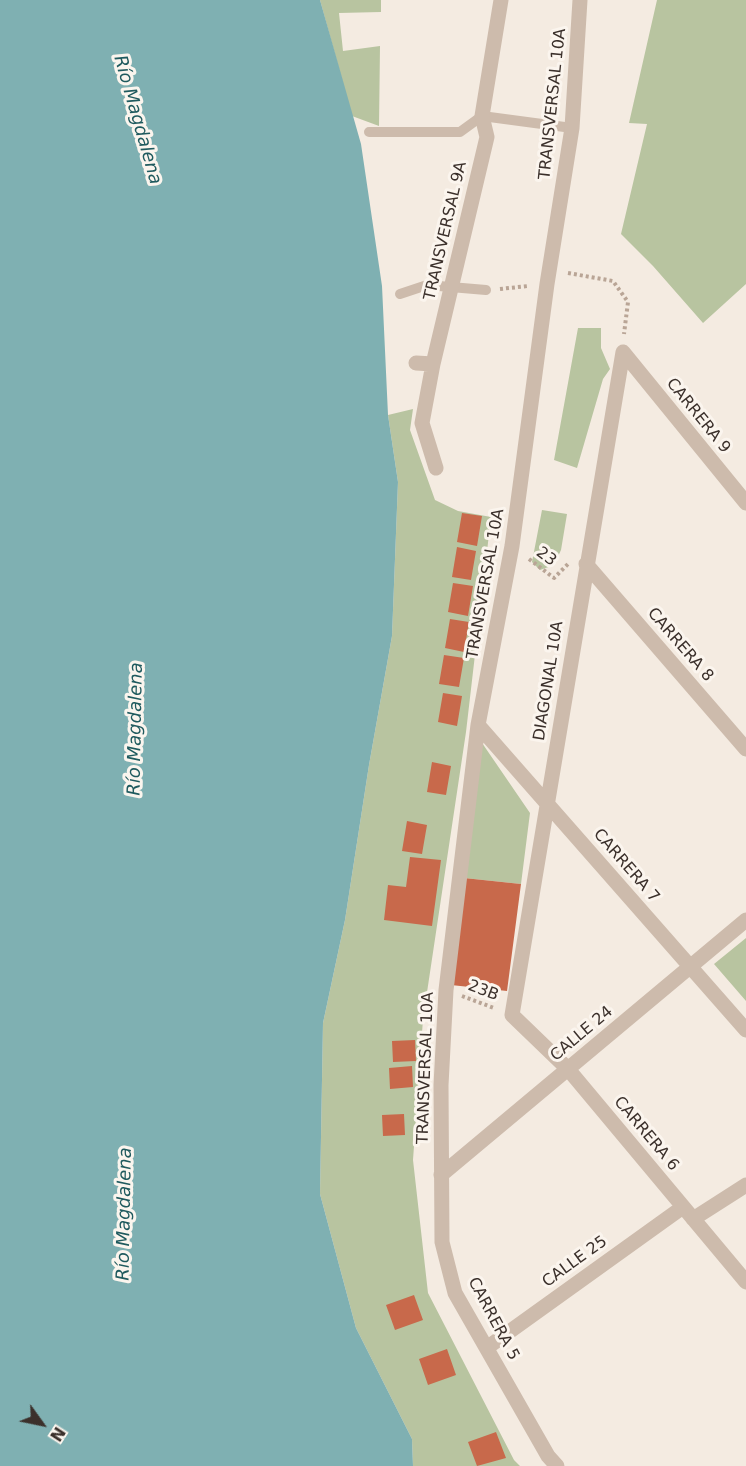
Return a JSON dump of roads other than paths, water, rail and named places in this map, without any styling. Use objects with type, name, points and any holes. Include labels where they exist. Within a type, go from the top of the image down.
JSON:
[{"type":"street","name":"TRANSVERSAL 9A","points":[[436,468],[422,423],[433,364],[487,137],[482,116],[501,0]]},
{"type":"street","name":"TRANSVERSAL 10A","points":[[441,1174],[446,990],[478,725],[512,546],[548,277],[572,128],[580,0]]},
{"type":"street","name":"CARRERA 9","points":[[622,352],[746,503]]},
{"type":"street","name":"DIAGONAL 10A","points":[[512,1015],[622,352]]},
{"type":"street","points":[[416,363],[433,364]]},
{"type":"street","name":"CARRERA 8","points":[[586,564],[746,749]]},
{"type":"street","name":"CARRERA 7","points":[[478,725],[746,1030]]},
{"type":"street","name":"CALLE 24","points":[[441,1174],[746,920]]},
{"type":"street","name":"CARRERA 6","points":[[512,1015],[568,1069],[746,1282]]},
{"type":"street","name":"CARRERA 5","points":[[441,1174],[442,1242],[455,1293],[488,1347],[548,1456],[557,1466]]},
{"type":"street","points":[[693,1219],[746,1185]]},
{"type":"street","name":"CALLE 25","points":[[488,1347],[683,1207]]},
{"type":"lane","points":[[369,132],[460,132],[482,116],[572,128]]},
{"type":"lane","points":[[400,294],[427,285],[486,290]]},
{"type":"water","name":"Río Magdalena","points":[[0,0],[320,0],[361,144],[382,286],[388,415],[398,482],[392,636],[345,920],[323,1023],[320,1194],[356,1328],[412,1439],[413,1466],[0,1466]]}]
